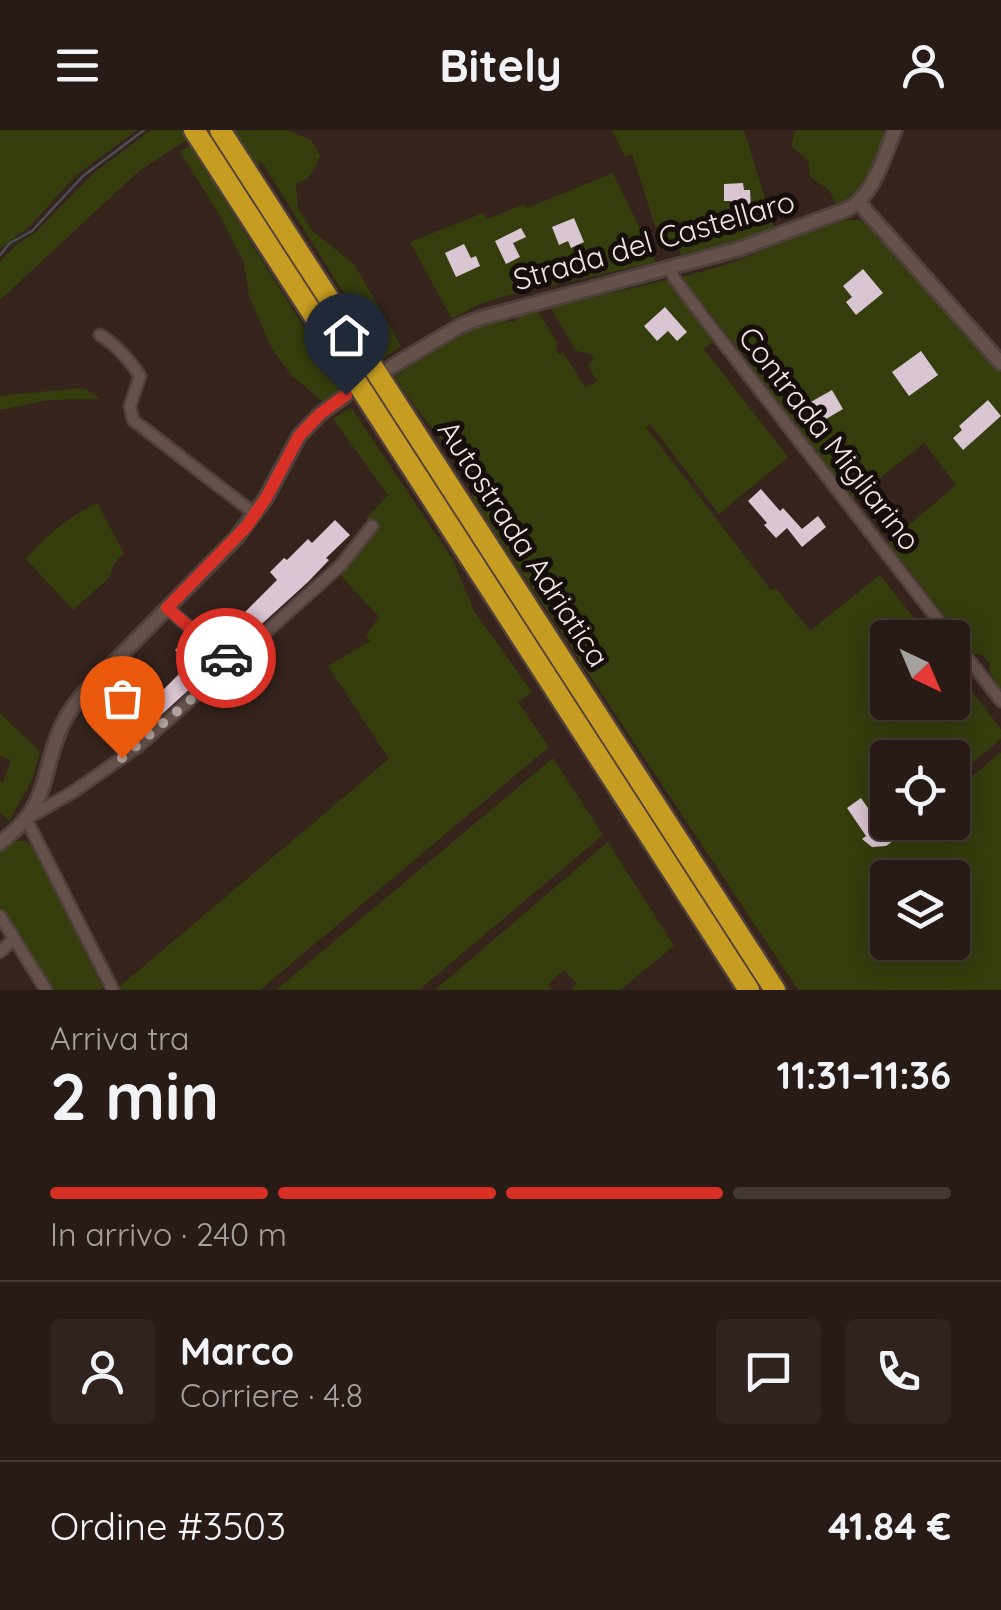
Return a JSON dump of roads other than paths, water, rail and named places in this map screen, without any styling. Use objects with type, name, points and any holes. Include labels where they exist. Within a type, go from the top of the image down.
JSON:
[{"type":"highway","name":"Autostrada Adriatica","points":[[194,130],[749,990]]},
{"type":"highway","name":"Autostrada Adriatica","points":[[220,130],[775,990]]},
{"type":"street","points":[[895,130],[872,184],[859,203],[1001,363]]},
{"type":"street","name":"Strada del Castellaro","points":[[391,367],[480,318],[787,233],[859,203]]},
{"type":"street","name":"Contrada Migliarino","points":[[671,268],[684,292],[938,620]]},
{"type":"street","points":[[100,335],[140,376],[130,406],[133,420],[256,514]]},
{"type":"street","points":[[26,819],[45,783],[57,736],[82,694],[236,538],[256,514],[299,436],[346,395]]},
{"type":"street","points":[[0,843],[26,819],[105,772],[233,664],[342,566],[372,526]]},
{"type":"street","points":[[167,608],[233,664]]},
{"type":"street","name":"Contrada Migliarino","points":[[970,661],[1001,701]]},
{"type":"street","points":[[26,819],[113,990]]},
{"type":"street","points":[[0,916],[46,990]]},
{"type":"street","points":[[0,952],[14,939]]},
{"type":"waterway","points":[[0,255],[10,243],[32,231],[83,176],[144,130]]}]
